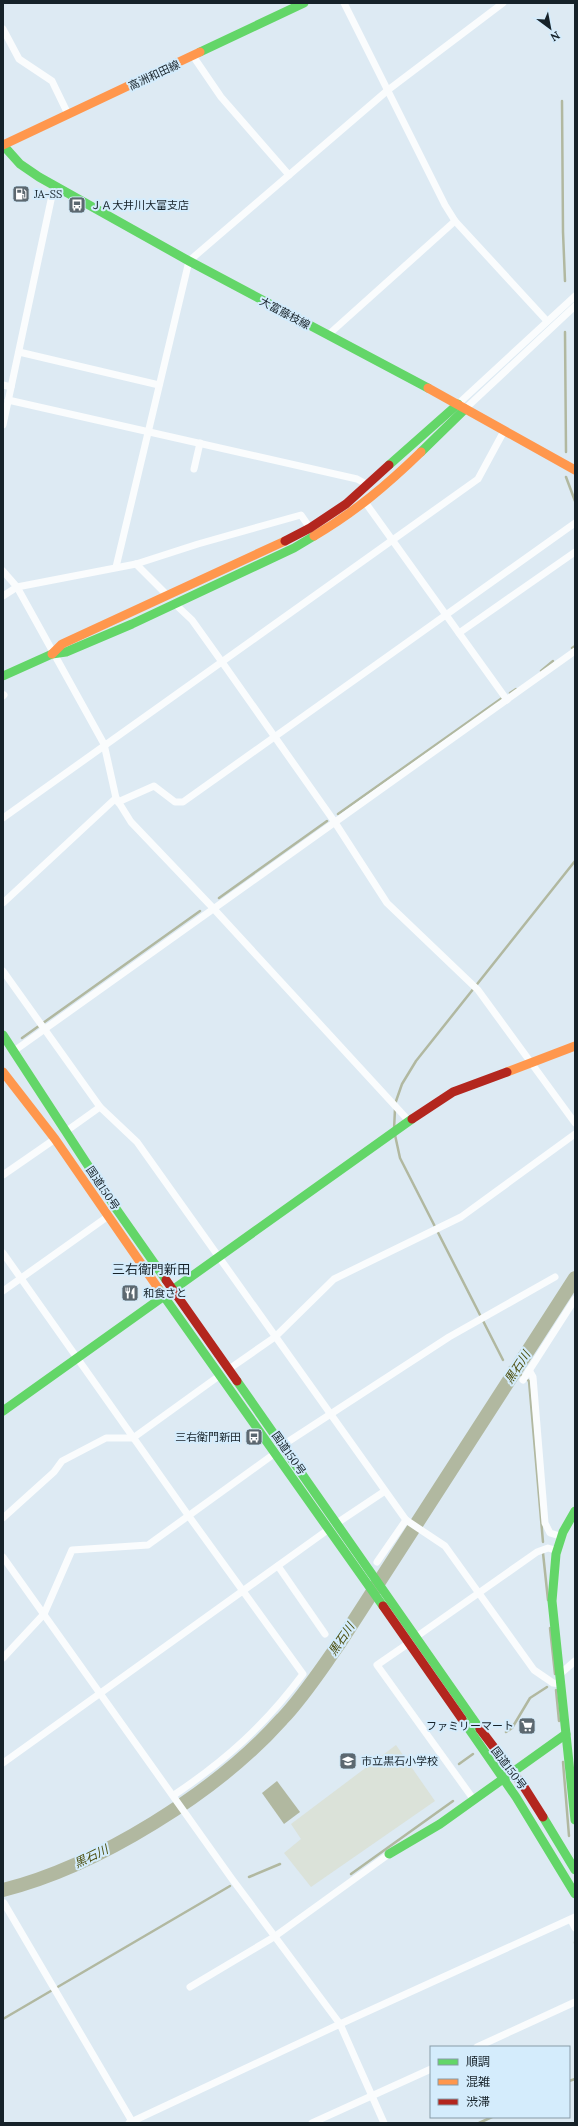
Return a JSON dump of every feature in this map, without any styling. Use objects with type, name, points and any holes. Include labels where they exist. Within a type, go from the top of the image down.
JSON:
[{"type":"main road","name":"高洲和田線","points":[[3,145],[304,3]]},
{"type":"main road","name":"大富藤枝線","points":[[3,145],[20,164],[54,186],[189,262],[574,467]]},
{"type":"main road","points":[[52,654],[62,644],[260,554],[310,528],[346,504],[462,407]]},
{"type":"main road","points":[[3,676],[52,654],[66,652],[176,604],[294,548],[325,531],[392,480],[462,407]]},
{"type":"main road","name":"国道150号","points":[[3,1035],[65,1132],[174,1290],[512,1774],[528,1793],[575,1870]]},
{"type":"main road","points":[[3,1411],[434,1103],[453,1092],[575,1046]]},
{"type":"main road","name":"国道150号","points":[[3,1072],[55,1139],[107,1218],[380,1601],[541,1835],[575,1894]]},
{"type":"main road","points":[[575,1511],[560,1536],[555,1550],[552,1576],[552,1601],[575,1820]]},
{"type":"main road","points":[[389,1854],[430,1831],[512,1774],[566,1734]]},
{"type":"street","points":[[344,3],[445,205],[455,221],[547,321]]},
{"type":"street","points":[[116,567],[189,262],[388,90],[503,3]]},
{"type":"street","points":[[3,30],[19,59],[52,81],[68,114]]},
{"type":"street","points":[[193,56],[222,97],[289,175]]},
{"type":"street","points":[[3,424],[54,186]]},
{"type":"street","points":[[328,335],[455,221]]},
{"type":"street","points":[[462,407],[547,321],[575,296]]},
{"type":"street","points":[[462,407],[575,306]]},
{"type":"street","points":[[19,352],[159,385]]},
{"type":"street","points":[[3,385],[11,387]]},
{"type":"street","points":[[8,400],[357,479],[368,485]]},
{"type":"street","points":[[3,818],[104,744],[222,662],[392,539],[478,479],[504,431]]},
{"type":"street","points":[[194,469],[200,443]]},
{"type":"street","points":[[365,502],[508,700]]},
{"type":"street","points":[[3,596],[17,587],[136,564],[198,544],[301,516],[310,528]]},
{"type":"street","points":[[3,903],[117,800],[154,786],[175,802],[183,802],[575,523]]},
{"type":"street","points":[[459,633],[575,552]]},
{"type":"street","points":[[136,564],[167,595]]},
{"type":"street","points":[[3,571],[17,587],[52,654],[104,744],[117,800],[131,822],[213,908],[409,1121]]},
{"type":"street","points":[[176,604],[192,620],[275,737],[334,821],[387,903],[475,988],[575,1123]]},
{"type":"street","points":[[14,1051],[43,1026],[213,908],[575,651]]},
{"type":"street","points":[[3,971],[100,1107],[137,1142],[406,1520],[445,1546],[534,1670],[553,1683],[561,1684]]},
{"type":"street","points":[[65,1132],[100,1107]]},
{"type":"street","points":[[229,1369],[275,1337],[334,1279],[437,1230],[460,1217],[575,1134]]},
{"type":"street","points":[[3,1175],[55,1139]]},
{"type":"street","points":[[3,1291],[107,1218]]},
{"type":"street","points":[[3,1253],[188,1516],[303,1674],[272,1714],[248,1739],[175,1796]]},
{"type":"street","points":[[283,1445],[483,1318],[555,1277]]},
{"type":"street","points":[[560,1536],[550,1533],[545,1523],[533,1377],[526,1375],[575,1299]]},
{"type":"street","points":[[3,1518],[54,1472],[62,1461],[106,1438],[133,1438],[219,1376]]},
{"type":"street","points":[[3,1658],[44,1614],[72,1550],[148,1545],[274,1454]]},
{"type":"street","points":[[338,1523],[385,1491]]},
{"type":"street","points":[[378,1562],[406,1520]]},
{"type":"street","points":[[3,1763],[329,1529]]},
{"type":"street","points":[[416,1637],[537,1552],[548,1548],[555,1550]]},
{"type":"street","points":[[3,1557],[175,1796],[274,1937],[340,2024],[384,2123]]},
{"type":"street","points":[[278,1566],[325,1634]]},
{"type":"street","points":[[409,1643],[377,1665],[474,1800]]},
{"type":"street","points":[[560,1674],[575,1661]]},
{"type":"street","points":[[190,1986],[274,1937],[389,1854]]},
{"type":"street","points":[[4,1903],[131,2123],[340,2024],[573,1918],[575,1928]]},
{"type":"street","points":[[480,2046],[575,2002]]},
{"type":"street","points":[[312,2123],[430,2069]]},
{"type":"shaded area","points":[[396,1745],[435,1801],[311,1887],[284,1853],[301,1839],[291,1824]]},
{"type":"shaded area","points":[[277,1781],[300,1812],[284,1824],[262,1793]]},
{"type":"waterway","points":[[562,101],[565,281]]},
{"type":"waterway","points":[[565,332],[566,452]]},
{"type":"waterway","points":[[566,477],[575,501]]},
{"type":"waterway","points":[[541,671],[553,661]]},
{"type":"waterway","points":[[510,693],[516,689]]},
{"type":"waterway","points":[[338,814],[502,698]]},
{"type":"waterway","points":[[219,898],[327,821]]},
{"type":"waterway","points":[[395,1104],[402,1084],[416,1061],[575,861]]},
{"type":"waterway","points":[[22,1038],[200,911]]},
{"type":"waterway","points":[[394,1130],[395,1109]]},
{"type":"waterway","points":[[395,1135],[400,1158],[503,1360]]},
{"type":"waterway","name":"黒石川","points":[[3,1890],[40,1879],[78,1863],[116,1845],[154,1823],[190,1799],[224,1773],[255,1746],[282,1719],[305,1692],[339,1644],[575,1278]]},
{"type":"waterway","points":[[510,1367],[529,1381],[543,1542]]},
{"type":"waterway","points":[[543,1553],[548,1600]]},
{"type":"waterway","points":[[550,1628],[555,1674]]},
{"type":"waterway","points":[[506,1732],[512,1728],[530,1698],[547,1687]]},
{"type":"waterway","points":[[556,1690],[559,1721]]},
{"type":"waterway","points":[[459,1764],[473,1754]]},
{"type":"waterway","points":[[563,1762],[569,1836]]},
{"type":"waterway","points":[[351,1874],[453,1801]]},
{"type":"waterway","points":[[249,1877],[280,1864]]},
{"type":"waterway","points":[[3,2019],[230,1886]]},
{"type":"waterway","points":[[570,2081],[575,2079]]},
{"type":"waterway","points":[[479,2123],[490,2118]]},
{"type":"traffic: fast","points":[[200,52],[304,3]]},
{"type":"traffic: fast","points":[[3,145],[20,164],[39,177],[189,261],[428,388]]},
{"type":"traffic: fast","points":[[389,465],[458,404]]},
{"type":"traffic: fast","points":[[421,452],[465,409]]},
{"type":"traffic: fast","points":[[3,676],[52,654],[66,652],[132,624],[294,548],[314,536]]},
{"type":"traffic: fast","points":[[3,1035],[117,1210],[166,1280]]},
{"type":"traffic: fast","points":[[3,1411],[412,1119]]},
{"type":"traffic: fast","points":[[158,1288],[383,1606]]},
{"type":"traffic: fast","points":[[237,1381],[480,1729]]},
{"type":"traffic: fast","points":[[575,1511],[563,1532],[556,1554],[552,1601],[575,1820]]},
{"type":"traffic: fast","points":[[462,1719],[516,1797],[575,1894]]},
{"type":"traffic: fast","points":[[389,1854],[440,1824],[566,1734]]},
{"type":"traffic: fast","points":[[543,1817],[575,1870]]},
{"type":"traffic: slow","points":[[3,145],[200,52]]},
{"type":"traffic: slow","points":[[428,388],[575,470]]},
{"type":"traffic: slow","points":[[314,536],[370,497],[396,476],[421,452]]},
{"type":"traffic: slow","points":[[52,654],[62,644],[285,541]]},
{"type":"traffic: slow","points":[[507,1072],[575,1046]]},
{"type":"traffic: slow","points":[[3,1072],[55,1139],[158,1288]]},
{"type":"traffic: jam","points":[[285,541],[310,528],[346,504],[389,465]]},
{"type":"traffic: jam","points":[[412,1119],[453,1092],[507,1072]]},
{"type":"traffic: jam","points":[[166,1280],[237,1381]]},
{"type":"traffic: jam","points":[[383,1606],[462,1719]]},
{"type":"traffic: jam","points":[[480,1729],[524,1787],[543,1817]]},
{"type":"place","name":"JA-SS","points":[[21,194]]},
{"type":"place","name":"ＪＡ大井川大富支店","points":[[77,205]]},
{"type":"place","name":"和食さと","points":[[130,1293]]},
{"type":"place","name":"三右衛門新田","points":[[254,1437]]},
{"type":"place","name":"ファミリーマート","points":[[527,1726]]},
{"type":"place","name":"市立黒石小学校","points":[[348,1761]]},
{"type":"district","name":"三右衛門新田","points":[[151,1269]]}]
